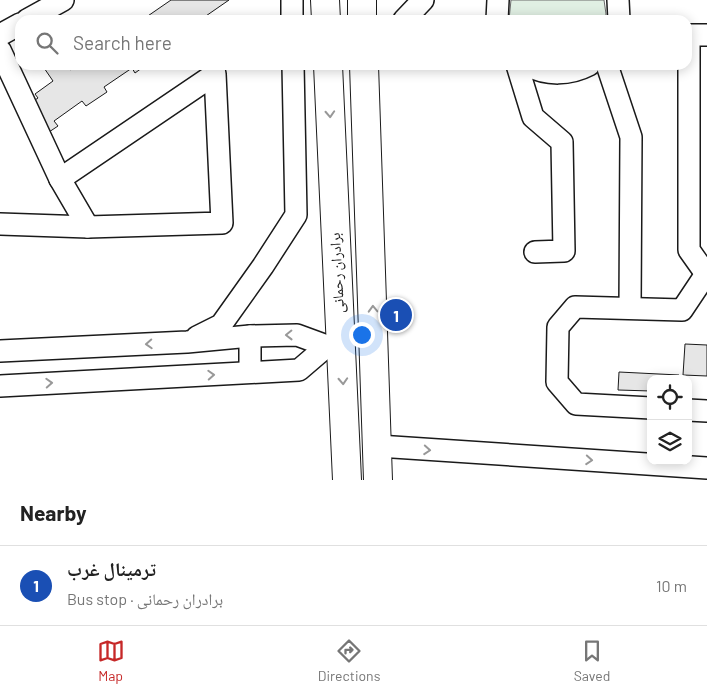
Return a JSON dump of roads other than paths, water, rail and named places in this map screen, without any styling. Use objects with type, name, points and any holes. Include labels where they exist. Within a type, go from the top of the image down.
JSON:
[{"type":"main road","points":[[325,0],[326,15]]},
{"type":"main road","points":[[362,0],[362,15]]},
{"type":"main road","name":"برادران رحمانی","points":[[328,70],[334,346],[347,480]]},
{"type":"main road","points":[[364,70],[378,480]]},
{"type":"street","points":[[36,15],[63,0]]},
{"type":"street","points":[[292,0],[292,15]]},
{"type":"street","points":[[409,15],[423,0]]},
{"type":"street","points":[[497,15],[498,0]]},
{"type":"street","points":[[618,0],[619,15]]},
{"type":"street","points":[[0,35],[15,27]]},
{"type":"street","points":[[647,408],[576,404],[557,382],[558,327],[575,307],[682,310],[706,274],[689,250],[694,35]]},
{"type":"street","points":[[0,50],[60,180],[88,227]]},
{"type":"street","points":[[187,342],[221,325],[296,215],[293,70]]},
{"type":"street","points":[[518,70],[533,117],[562,142],[564,251],[534,252]]},
{"type":"street","points":[[540,70],[548,73],[569,73],[576,70]]},
{"type":"street","points":[[610,70],[631,137],[630,308]]},
{"type":"street","points":[[0,224],[88,227],[222,223],[215,74],[60,180]]},
{"type":"street","points":[[0,351],[187,342],[250,336],[297,335],[334,346]]},
{"type":"street","points":[[250,336],[250,372]]},
{"type":"street","points":[[0,386],[299,370],[334,346]]},
{"type":"street","points":[[692,410],[707,410]]},
{"type":"street","points":[[378,446],[707,468]]},
{"type":"place","name":"ترمینال غرب","points":[[396,315]]}]
